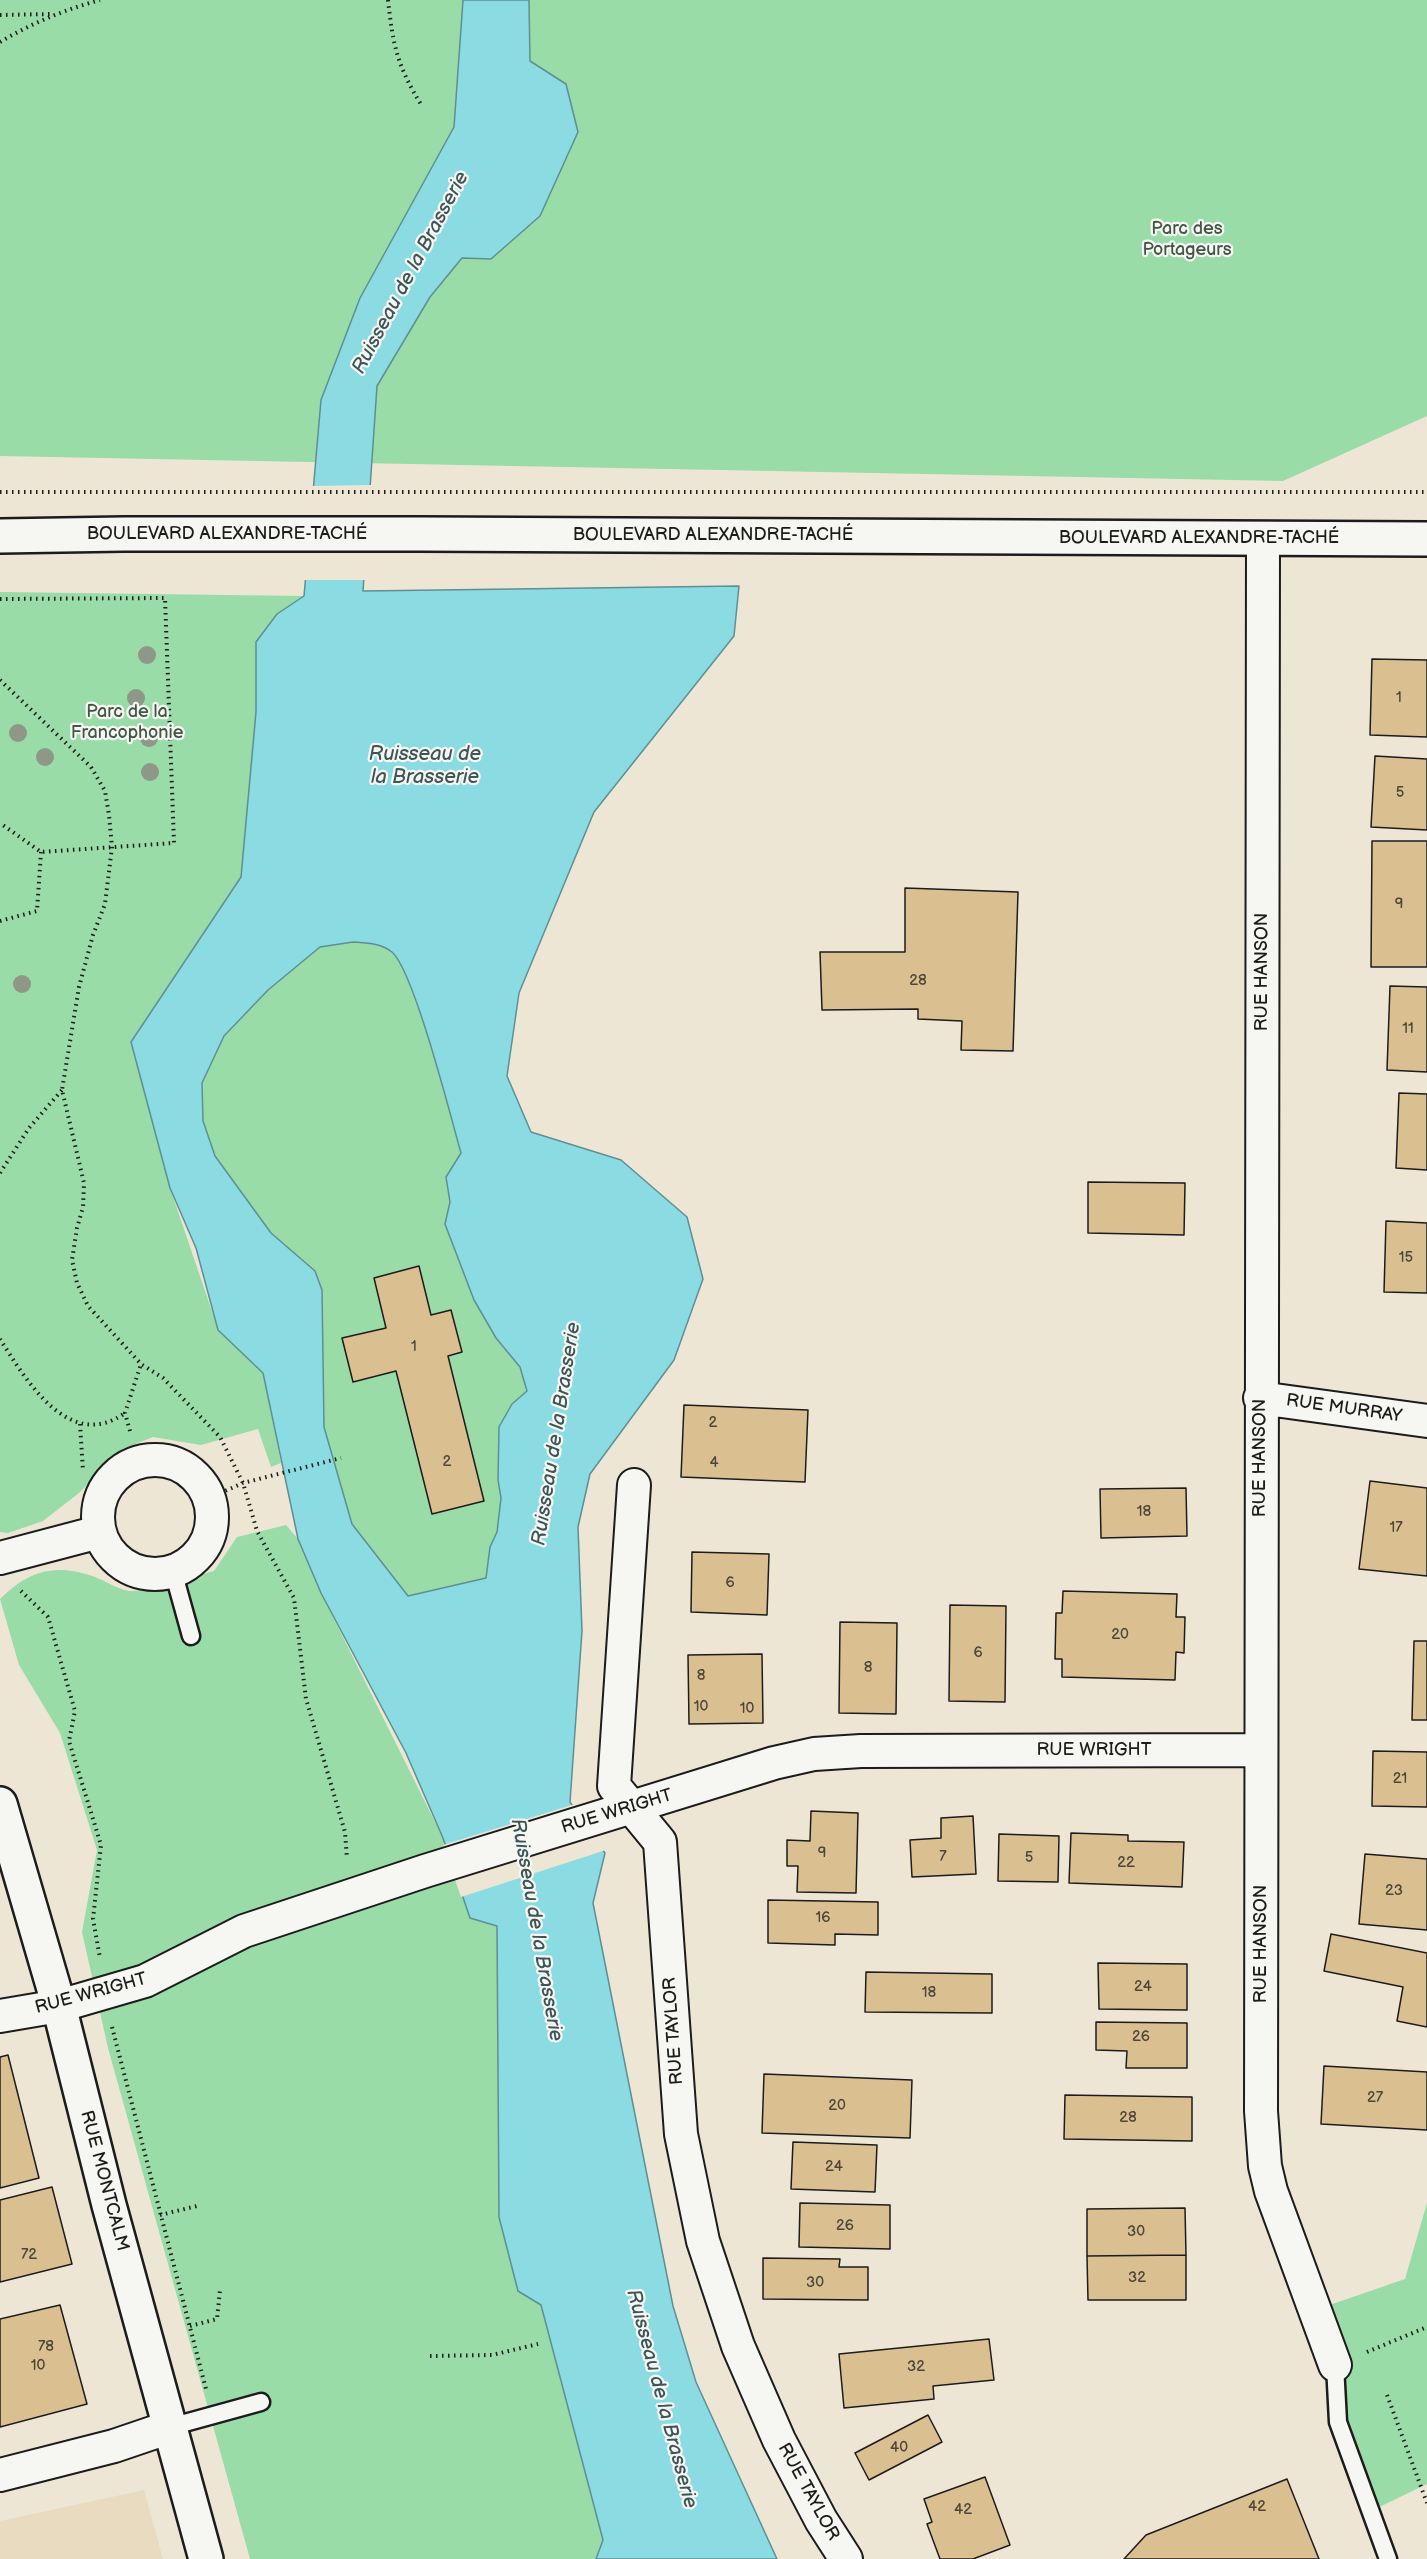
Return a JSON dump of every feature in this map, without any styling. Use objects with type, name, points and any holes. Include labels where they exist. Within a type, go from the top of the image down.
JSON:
[{"type":"main road","name":"BOULEVARD ALEXANDRE-TACHÉ","points":[[0,537],[420,534],[1427,538]]},
{"type":"main road","name":"RUE MONTCALM","points":[[0,1804],[59,2006],[109,2205],[206,2559]]},
{"type":"street","name":"RUE HANSON","points":[[1263,538],[1260,1398],[1261,2111],[1265,2166],[1271,2191],[1335,2365]]},
{"type":"street","name":"RUE MURRAY","points":[[1260,1398],[1427,1421]]},
{"type":"street","points":[[147,1459],[167,1460],[185,1468],[200,1481],[209,1498],[212,1516],[209,1534],[201,1550],[189,1563],[173,1571],[154,1574],[136,1571],[120,1562],[107,1548],[99,1532],[97,1512],[102,1493],[113,1477],[129,1466],[147,1459]]},
{"type":"street","name":"RUE TAYLOR","points":[[634,1485],[614,1786],[660,1842],[681,2134],[703,2241],[738,2346],[779,2440],[821,2520],[846,2559]]},
{"type":"street","points":[[0,1558],[99,1532]]},
{"type":"street","name":"RUE WRIGHT","points":[[0,2016],[59,2006],[146,1982],[244,1932],[425,1871],[774,1763],[814,1754],[861,1751],[1260,1750]]},
{"type":"street","points":[[0,2475],[114,2446],[170,2427]]},
{"type":"lane","points":[[173,1571],[191,1636]]},
{"type":"lane","points":[[1335,2365],[1338,2422],[1388,2559]]},
{"type":"lane","points":[[170,2427],[261,2402]]},
{"type":"path","points":[[0,42],[55,14],[100,0]]},
{"type":"path","points":[[388,0],[393,48],[408,83],[422,106]]},
{"type":"path","points":[[0,15],[55,14]]},
{"type":"path","points":[[0,492],[1427,492]]},
{"type":"path","points":[[0,599],[165,598],[174,843],[40,852],[0,823]]},
{"type":"path","points":[[0,680],[91,767],[105,791],[112,847],[105,904],[93,935],[79,987],[62,1090],[84,1183],[83,1207],[72,1260],[77,1283],[88,1306],[141,1364],[163,1378],[220,1437],[243,1483],[258,1531],[294,1598],[306,1699],[345,1832],[351,1897]]},
{"type":"path","points":[[0,921],[37,911],[40,852]]},
{"type":"path","points":[[0,1173],[29,1128],[62,1090]]},
{"type":"path","points":[[0,1339],[31,1385],[47,1403],[80,1424],[98,1425],[115,1420],[125,1413]]},
{"type":"path","points":[[130,1431],[125,1413],[141,1364]]},
{"type":"path","points":[[80,1424],[83,1470]]},
{"type":"path","points":[[209,1498],[243,1483],[341,1458]]},
{"type":"path","points":[[160,2215],[197,2206]]},
{"type":"path","points":[[190,2326],[217,2319],[220,2290]]},
{"type":"path","points":[[1335,2365],[1427,2326]]},
{"type":"path","points":[[430,2356],[492,2355],[538,2344]]},
{"type":"path","points":[[1387,2395],[1427,2503]]},
{"type":"shaded area","points":[[144,2490],[163,2559],[0,2559],[0,2521]]},
{"type":"green space","name":"Parc des Portageurs","points":[[0,0],[1427,0],[1427,416],[1283,481],[0,456]]},
{"type":"green space","name":"Parc de la Francophonie","points":[[0,592],[304,596],[277,614],[256,642],[256,712],[241,877],[131,1042],[170,1188],[218,1329],[263,1373],[281,1463],[271,1467],[258,1429],[201,1445],[153,1437],[123,1449],[79,1493],[43,1521],[8,1533],[0,1532]]},
{"type":"green space","points":[[353,942],[378,945],[392,952],[411,986],[431,1046],[461,1153],[446,1177],[450,1202],[445,1224],[496,1338],[520,1367],[528,1391],[512,1404],[499,1428],[498,1480],[501,1498],[497,1532],[490,1547],[486,1578],[408,1596],[352,1524],[324,1427],[322,1290],[315,1271],[271,1233],[215,1156],[203,1121],[202,1083],[224,1036],[268,990],[320,947]]},
{"type":"green space","points":[[286,1525],[298,1539],[321,1593],[443,1838],[462,1892],[497,1925],[499,2217],[518,2291],[541,2305],[603,2540],[596,2559],[250,2559],[108,2048],[82,1932],[97,1850],[60,1733],[19,1665],[0,1599],[22,1581],[55,1570],[81,1573],[129,1591],[170,1583],[214,1571],[237,1537]]},
{"type":"green space","points":[[1427,2203],[1427,2484],[1371,2511],[1315,2310],[1405,2279]]},
{"type":"water","name":"Ruisseau de la Brasserie","points":[[463,0],[529,0],[530,61],[566,84],[578,132],[540,216],[491,259],[462,258],[430,297],[377,386],[363,591],[739,586],[734,636],[594,812],[519,993],[507,1076],[531,1132],[621,1160],[687,1217],[703,1279],[674,1360],[590,1474],[578,1527],[582,1631],[570,1802],[605,1853],[593,1903],[673,2306],[696,2382],[777,2559],[596,2559],[603,2540],[541,2305],[518,2291],[499,2217],[497,1926],[470,1918],[443,1838],[406,1753],[321,1593],[298,1539],[263,1373],[218,1330],[196,1248],[170,1188],[131,1042],[241,877],[256,712],[256,642],[277,614],[304,596],[321,400],[360,298],[454,127]],"holes":[[[353,942],[379,945],[392,952],[411,986],[431,1046],[461,1153],[446,1177],[450,1202],[445,1224],[474,1300],[496,1338],[520,1367],[527,1391],[512,1404],[499,1427],[498,1480],[501,1498],[497,1532],[490,1547],[486,1578],[408,1596],[352,1524],[324,1427],[322,1290],[315,1271],[271,1233],[215,1156],[203,1121],[202,1083],[224,1036],[268,990],[320,947]]]},
{"type":"pier","points":[[373,485],[367,580],[302,580],[310,486]]},
{"type":"pier","points":[[575,1804],[606,1850],[461,1897],[443,1845]]},
{"type":"building","points":[[1372,659],[1427,660],[1427,737],[1370,735]]},
{"type":"building","points":[[1375,756],[1427,759],[1427,830],[1371,827]]},
{"type":"building","points":[[1372,841],[1427,841],[1427,967],[1371,967]]},
{"type":"building","points":[[905,888],[1018,892],[1013,1051],[961,1050],[962,1021],[918,1019],[918,1009],[822,1010],[820,952],[905,952]]},
{"type":"building","points":[[1390,986],[1427,987],[1427,1072],[1387,1070]]},
{"type":"building","points":[[1399,1093],[1427,1094],[1427,1170],[1396,1168]]},
{"type":"building","points":[[1088,1182],[1185,1183],[1184,1235],[1088,1233]]},
{"type":"building","points":[[1386,1221],[1427,1223],[1427,1293],[1384,1292]]},
{"type":"building","points":[[419,1266],[431,1315],[451,1310],[462,1352],[448,1356],[484,1501],[432,1514],[396,1371],[353,1382],[342,1338],[386,1328],[374,1278]]},
{"type":"building","points":[[684,1405],[808,1410],[805,1482],[681,1477]]},
{"type":"building","points":[[1370,1481],[1427,1488],[1427,1576],[1359,1569]]},
{"type":"building","points":[[1186,1488],[1187,1536],[1101,1538],[1100,1489]]},
{"type":"building","points":[[692,1552],[769,1554],[767,1615],[691,1612]]},
{"type":"building","points":[[1063,1591],[1177,1594],[1176,1617],[1185,1617],[1184,1653],[1176,1652],[1175,1680],[1062,1677],[1062,1659],[1055,1659],[1056,1613],[1062,1613]]},
{"type":"building","points":[[950,1605],[1006,1606],[1005,1702],[949,1701]]},
{"type":"building","points":[[840,1622],[897,1623],[896,1714],[839,1713]]},
{"type":"building","points":[[1414,1641],[1427,1641],[1427,1720],[1412,1720]]},
{"type":"building","points":[[762,1654],[763,1723],[689,1724],[688,1655]]},
{"type":"building","points":[[1373,1751],[1427,1752],[1427,1807],[1372,1806]]},
{"type":"building","points":[[811,1811],[858,1813],[856,1893],[797,1892],[798,1866],[787,1866],[787,1840],[810,1841]]},
{"type":"building","points":[[973,1816],[976,1874],[912,1877],[910,1840],[941,1838],[941,1818]]},
{"type":"building","points":[[1071,1833],[1128,1835],[1128,1841],[1184,1842],[1182,1887],[1069,1883]]},
{"type":"building","points":[[999,1834],[1059,1836],[1058,1882],[998,1881]]},
{"type":"building","points":[[1365,1854],[1427,1859],[1427,1930],[1359,1924]]},
{"type":"building","points":[[768,1900],[878,1902],[878,1935],[835,1934],[835,1945],[768,1943]]},
{"type":"building","points":[[1331,1934],[1427,1953],[1427,2027],[1397,2021],[1403,1987],[1324,1971]]},
{"type":"building","points":[[1098,1963],[1187,1964],[1187,2010],[1099,2009]]},
{"type":"building","points":[[866,1972],[992,1974],[992,2013],[865,2012]]},
{"type":"building","points":[[1096,2022],[1187,2023],[1187,2068],[1126,2068],[1127,2051],[1096,2050]]},
{"type":"building","points":[[8,2055],[39,2178],[0,2188],[0,2057]]},
{"type":"building","points":[[1324,2066],[1427,2072],[1427,2130],[1321,2124]]},
{"type":"building","points":[[764,2074],[912,2080],[910,2138],[762,2133]]},
{"type":"building","points":[[1065,2095],[1192,2097],[1192,2141],[1064,2139]]},
{"type":"building","points":[[793,2142],[877,2145],[875,2192],[791,2189]]},
{"type":"building","points":[[52,2187],[72,2264],[0,2282],[0,2200]]},
{"type":"building","points":[[800,2203],[890,2205],[890,2249],[799,2247]]},
{"type":"building","points":[[1185,2208],[1186,2255],[1087,2256],[1087,2209]]},
{"type":"building","points":[[1186,2255],[1186,2300],[1088,2300],[1087,2256]]},
{"type":"building","points":[[763,2258],[840,2259],[839,2267],[868,2267],[868,2300],[763,2299]]},
{"type":"building","points":[[60,2305],[87,2404],[0,2427],[0,2319]]},
{"type":"building","points":[[989,2339],[994,2380],[933,2386],[934,2399],[844,2408],[839,2354]]},
{"type":"building","points":[[928,2415],[942,2442],[869,2480],[855,2453]]},
{"type":"building","points":[[985,2477],[1010,2545],[973,2559],[940,2559],[927,2524],[932,2522],[924,2499]]},
{"type":"building","points":[[1287,2479],[1319,2559],[1124,2559],[1146,2535]]}]
